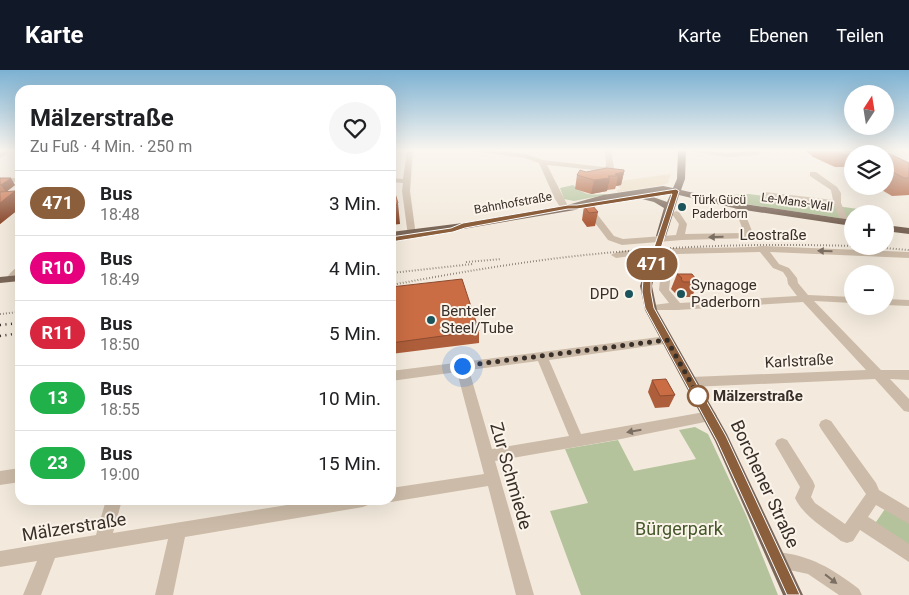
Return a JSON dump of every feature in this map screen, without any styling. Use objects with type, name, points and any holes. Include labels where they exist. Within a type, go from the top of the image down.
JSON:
[{"type":"main road","points":[[661,236],[673,211],[676,191],[682,174]]},
{"type":"main road","name":"Bahnhofstraße","points":[[396,238],[650,190],[676,191]]},
{"type":"main road","name":"Bahnhofstraße","points":[[567,207],[587,206],[676,191]]},
{"type":"main road","name":"Le-Mans-Wall","points":[[676,191],[738,206],[844,221]]},
{"type":"main road","points":[[641,196],[657,200],[673,211]]},
{"type":"main road","points":[[894,229],[909,231]]},
{"type":"main road","name":"Bahnhofstraße","points":[[396,235],[411,234]]},
{"type":"main road","name":"Borchener Straße","points":[[654,256],[646,286],[650,308],[710,416],[793,595]]},
{"type":"street","points":[[408,174],[411,234]]},
{"type":"street","points":[[549,174],[559,200],[567,207]]},
{"type":"street","points":[[814,174],[834,188],[839,198],[837,203],[844,214]]},
{"type":"street","points":[[0,180],[15,180]]},
{"type":"street","points":[[396,180],[407,180]]},
{"type":"street","points":[[766,194],[837,203]]},
{"type":"street","points":[[587,206],[611,238],[622,242],[682,237],[680,235],[683,224],[673,211]]},
{"type":"street","name":"Le-Mans-Wall","points":[[682,237],[750,236],[738,206]]},
{"type":"street","points":[[762,249],[776,266],[786,270],[792,278],[793,284],[909,407]]},
{"type":"street","name":"Leostraße","points":[[616,255],[636,257],[674,251],[762,249],[909,255]]},
{"type":"street","points":[[674,251],[666,262],[664,290],[678,307]]},
{"type":"street","points":[[650,308],[808,298],[844,300]]},
{"type":"street","points":[[894,302],[909,303]]},
{"type":"street","points":[[396,375],[667,340]]},
{"type":"street","points":[[541,355],[577,440]]},
{"type":"street","name":"Zur Schmiede","points":[[462,366],[525,595]]},
{"type":"street","name":"Karlstraße","points":[[691,382],[879,374],[909,375]]},
{"type":"street","points":[[486,456],[710,416]]},
{"type":"street","points":[[826,425],[874,495],[909,517]]},
{"type":"street","points":[[782,444],[808,486],[804,498],[810,508],[847,535],[874,495]]},
{"type":"street","points":[[0,478],[15,476]]},
{"type":"street","points":[[396,494],[492,479]]},
{"type":"street","points":[[102,542],[113,505]]},
{"type":"street","name":"Mälzerstraße","points":[[0,560],[331,505]]},
{"type":"street","points":[[858,519],[909,554]]},
{"type":"street","points":[[164,595],[178,530]]},
{"type":"street","points":[[32,595],[49,551]]},
{"type":"street","points":[[777,560],[796,561],[809,565],[823,572],[852,595]]},
{"type":"green space","points":[[573,185],[587,194],[610,194],[574,201],[564,199],[560,188]]},
{"type":"green space","points":[[749,194],[844,207],[844,219],[732,202],[731,195]]},
{"type":"green space","name":"Bürgerpark","points":[[695,427],[708,434],[746,515],[778,595],[581,595],[550,511],[588,503],[565,449],[618,440],[634,471],[696,459],[679,430]]},
{"type":"green space","points":[[885,509],[909,522],[909,550],[867,516],[876,522]]},
{"type":"shaded area","points":[[671,174],[668,183],[663,185],[618,192],[616,190],[621,189],[616,184],[619,181]]},
{"type":"building","points":[[897,174],[909,174],[909,178],[904,178]]},
{"type":"building","points":[[577,175],[618,176],[608,176],[610,178],[594,180]]},
{"type":"building","points":[[0,178],[11,178],[0,185]]},
{"type":"building","points":[[15,191],[0,203],[0,192]]},
{"type":"building","points":[[592,205],[598,212],[589,213],[584,206]]},
{"type":"building","points":[[677,274],[692,274],[698,282],[683,282],[682,278]]},
{"type":"building","name":"Benteler Steel/Tube","points":[[462,279],[479,331],[396,342],[396,286]]},
{"type":"building","points":[[666,379],[675,395],[660,396],[652,380]]},
{"type":"railway","points":[[396,284],[523,263],[638,250],[745,245],[844,246]]},
{"type":"railway","points":[[894,249],[909,250]]},
{"type":"railway","points":[[466,262],[501,259]]},
{"type":"railway","points":[[396,272],[473,264]]},
{"type":"railway","points":[[0,314],[15,312]]},
{"type":"railway","points":[[0,325],[15,324]]},
{"type":"railway","points":[[0,336],[15,334]]},
{"type":"bus line","name":"471","points":[[396,238],[453,230],[463,226],[568,207],[676,191],[669,207],[647,280],[646,292],[650,308],[722,439],[793,595]]},
{"type":"place","name":"Türk Gücü Paderborn","points":[[682,207]]},
{"type":"place","name":"DPD","points":[[629,294]]},
{"type":"place","name":"Synagoge Paderborn","points":[[681,294]]},
{"type":"place","name":"Benteler Steel/Tube","points":[[431,320]]},
{"type":"place","name":"Mälzerstraße","points":[[698,396]]},
{"type":"route","points":[[462,366],[667,340],[701,401],[698,396]]}]
